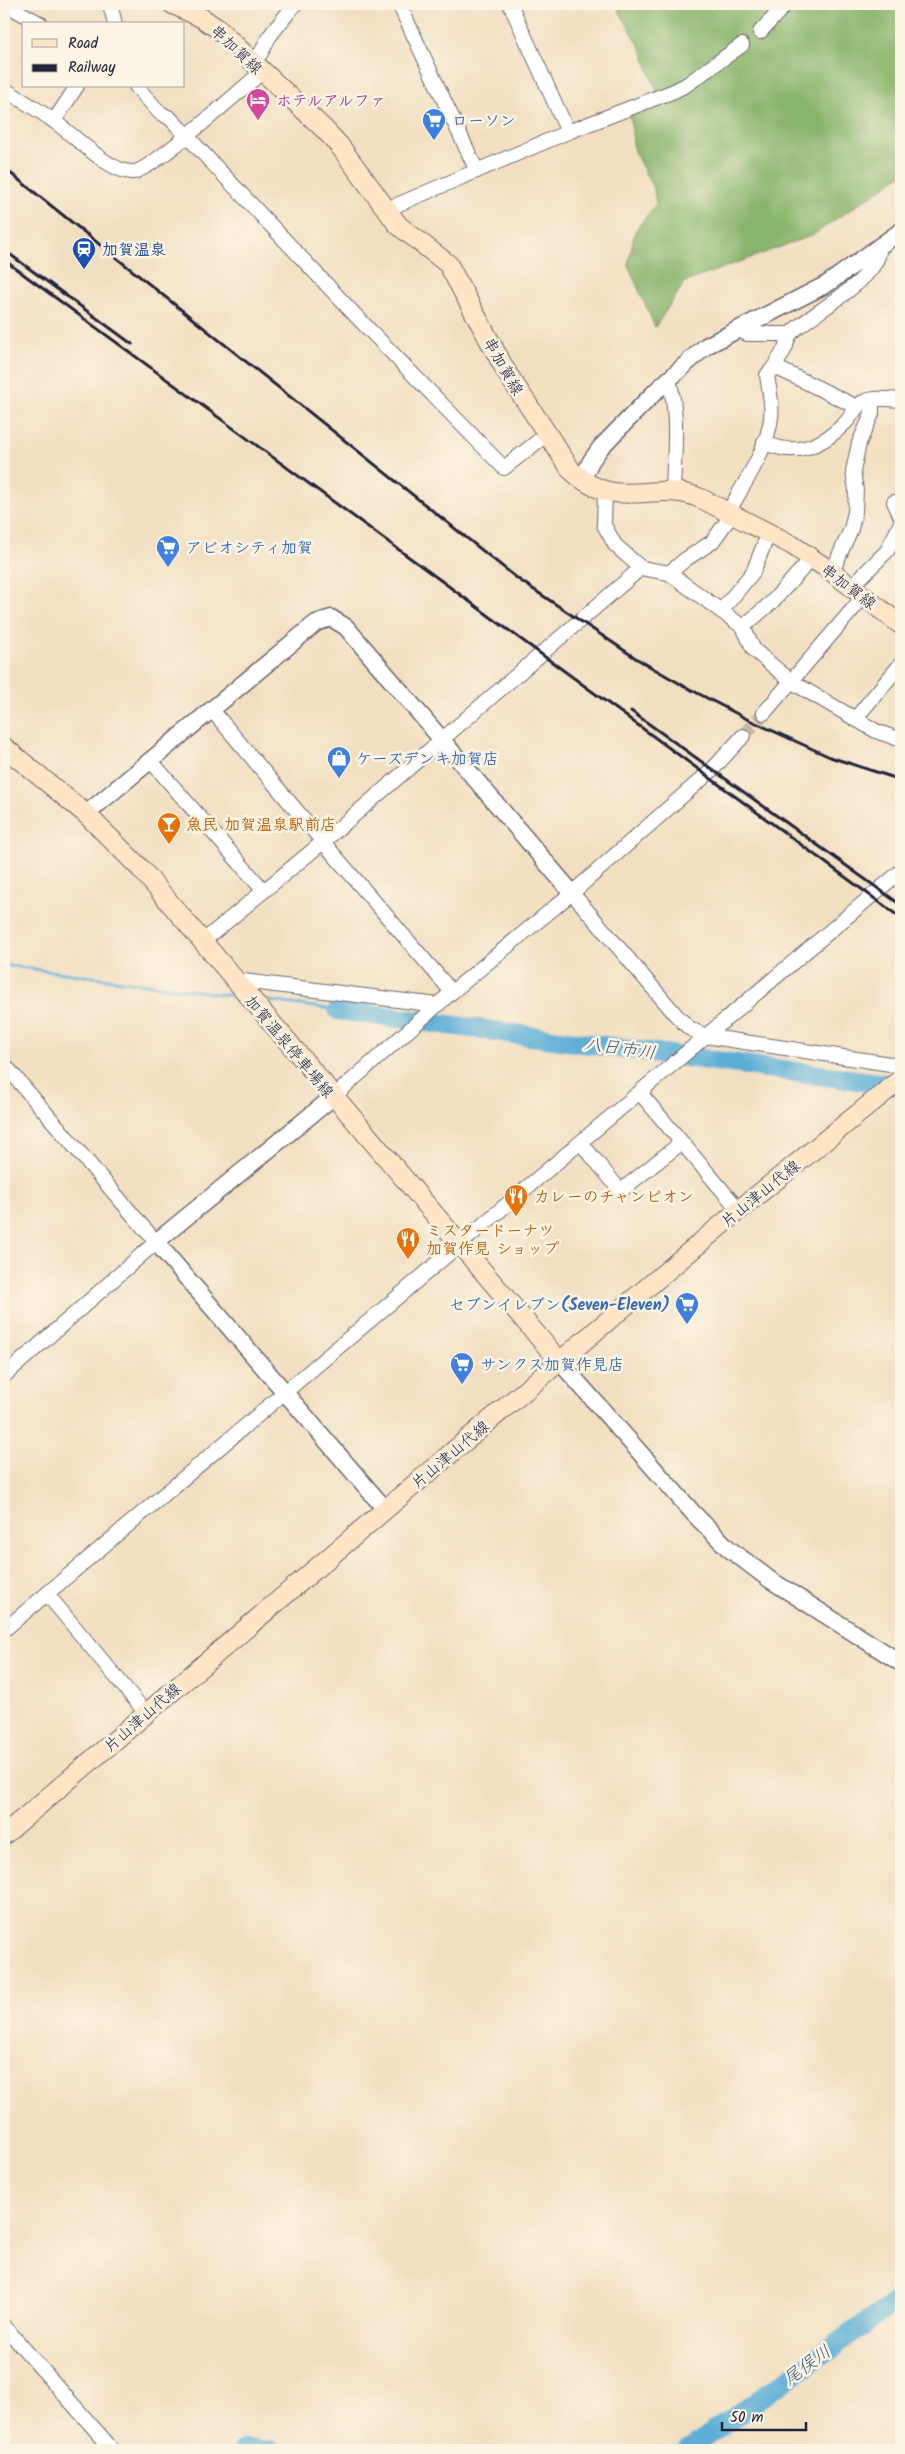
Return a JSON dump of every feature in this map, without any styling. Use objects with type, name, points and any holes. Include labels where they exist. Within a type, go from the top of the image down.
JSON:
[{"type":"main road","name":"串加賀線","points":[[172,4],[202,18],[339,145],[385,210],[410,235],[448,264],[503,367],[571,470],[582,480],[605,492],[628,495],[673,491],[687,492],[731,512],[812,558],[857,592],[898,618]]},
{"type":"main road","name":"加賀温泉停車場線","points":[[4,747],[86,814],[141,869],[332,1097],[560,1362]]},
{"type":"main road","name":"片山津山代線","points":[[4,1835],[385,1509],[739,1210],[877,1099],[899,1072]]},
{"type":"street","points":[[6,4],[38,22]]},
{"type":"street","points":[[110,4],[114,22]]},
{"type":"street","points":[[4,89],[54,121],[111,165],[131,172],[142,171],[164,156],[256,67],[268,37],[296,4]]},
{"type":"street","points":[[399,4],[477,171]]},
{"type":"street","points":[[510,4],[568,132]]},
{"type":"street","points":[[760,32],[786,4]]},
{"type":"street","points":[[385,210],[568,132],[680,88],[742,45]]},
{"type":"street","points":[[54,121],[76,88]]},
{"type":"street","points":[[138,88],[504,468],[547,434]]},
{"type":"street","points":[[582,480],[591,461],[601,447],[706,346],[827,284],[901,232]]},
{"type":"street","points":[[669,573],[712,542],[731,512],[764,442],[771,420],[768,375],[775,367],[790,334],[833,303],[875,266],[880,257],[879,248]]},
{"type":"street","points":[[736,329],[747,334],[790,334]]},
{"type":"street","points":[[775,367],[857,407]]},
{"type":"street","points":[[669,380],[674,396],[673,491]]},
{"type":"street","points":[[764,442],[772,446],[804,450],[832,436],[854,413],[857,407],[872,400],[901,400]]},
{"type":"street","points":[[832,572],[855,512],[856,490],[853,471],[859,443],[872,414],[872,400]]},
{"type":"street","points":[[605,492],[604,525],[615,545],[641,568],[669,573],[743,627],[754,650],[792,682],[876,731],[901,740]]},
{"type":"street","points":[[894,502],[901,517]]},
{"type":"street","points":[[764,713],[792,682],[887,551],[901,524]]},
{"type":"street","points":[[721,611],[753,572],[768,532]]},
{"type":"street","points":[[743,627],[772,602],[812,558]]},
{"type":"street","points":[[202,942],[323,842],[641,568]]},
{"type":"street","points":[[86,814],[316,623],[331,618],[346,627],[676,1015],[702,1039],[899,1072]]},
{"type":"street","points":[[855,719],[901,664]]},
{"type":"street","points":[[211,709],[452,992]]},
{"type":"street","points":[[4,1376],[156,1242],[332,1097],[452,992],[572,893],[713,769],[743,736]]},
{"type":"street","points":[[150,760],[264,890]]},
{"type":"street","points":[[4,1630],[901,871]]},
{"type":"street","points":[[236,983],[436,1007]]},
{"type":"street","points":[[4,1064],[385,1509]]},
{"type":"street","points":[[640,1093],[739,1210]]},
{"type":"street","points":[[581,1143],[619,1189],[623,1189],[682,1143]]},
{"type":"street","points":[[560,1362],[694,1514],[728,1548],[769,1579],[901,1664]]},
{"type":"street","points":[[47,1594],[146,1714]]},
{"type":"street","points":[[4,2326],[113,2450]]},
{"type":"green space","points":[[615,4],[901,4],[901,175],[813,235],[685,282],[655,327],[628,265],[635,231],[656,204],[654,190],[634,151],[630,115],[661,104],[642,50]]},
{"type":"waterway","points":[[4,965],[241,997]]},
{"type":"waterway","points":[[262,1000],[338,1010]]},
{"type":"waterway","name":"八日市川","points":[[338,1010],[901,1086]]},
{"type":"waterway","name":"尾俣川","points":[[688,2450],[901,2298]]},
{"type":"waterway","name":"尾俣川","points":[[243,2450],[270,2450]]},
{"type":"tunnel","points":[[743,736],[764,713]]},
{"type":"railway","points":[[4,168],[518,579],[637,659],[684,686],[747,719],[830,757],[901,780]]},
{"type":"railway","points":[[4,250],[132,344]]},
{"type":"railway","points":[[4,260],[901,918]]},
{"type":"railway","points":[[631,711],[901,905]]},
{"type":"place","name":"ホテルアルファ","points":[[258,121]]},
{"type":"place","name":"ローソン","points":[[434,141]]},
{"type":"place","name":"加賀温泉","points":[[84,270]]},
{"type":"place","name":"アビオシティ加賀","points":[[168,568]]},
{"type":"place","name":"ケーズデンキ加賀店","points":[[339,779]]},
{"type":"place","name":"魚民 加賀温泉駅前店","points":[[169,845]]},
{"type":"place","name":"カレーのチャンピオン","points":[[516,1217]]},
{"type":"place","name":"ミスタードーナツ 加賀作見 ショップ","points":[[408,1260]]},
{"type":"place","name":"セブンイレブン(Seven-Eleven)","points":[[687,1325]]},
{"type":"place","name":"サンクス加賀作見店","points":[[462,1385]]}]
